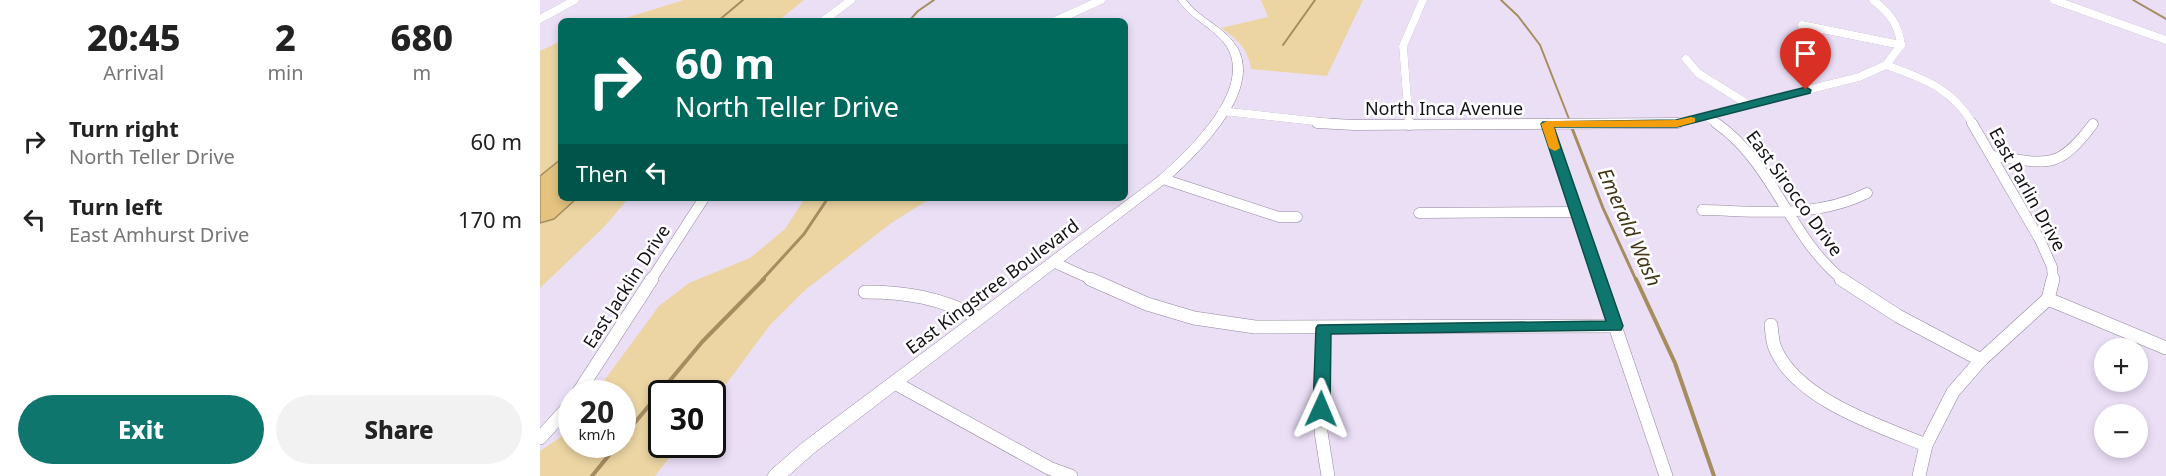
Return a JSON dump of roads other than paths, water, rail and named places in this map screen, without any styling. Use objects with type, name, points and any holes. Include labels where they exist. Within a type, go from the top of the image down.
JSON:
[{"type":"street","points":[[540,19],[575,0]]},
{"type":"street","points":[[827,18],[851,0]]},
{"type":"street","points":[[1062,18],[1101,0]]},
{"type":"street","name":"East Kingstree Boulevard","points":[[776,476],[894,383],[1163,179],[1193,150],[1222,111],[1239,82],[1240,71],[1238,57],[1223,37],[1190,11],[1182,0]]},
{"type":"street","points":[[1409,125],[1403,46],[1423,0]]},
{"type":"street","points":[[1802,25],[1901,45],[1900,32],[1894,20],[1873,0]]},
{"type":"street","points":[[2054,0],[2166,40]]},
{"type":"street","name":"North Inca Avenue","points":[[1222,111],[1320,123],[1409,125],[1677,123],[1860,77],[1886,65],[1901,45]]},
{"type":"street","points":[[1686,59],[1690,67],[1749,105]]},
{"type":"street","name":"East Parlin Drive","points":[[1886,65],[1916,75],[1955,98],[1962,106],[2040,240],[2052,267],[2053,282],[2048,299]]},
{"type":"street","name":"East Sirocco Drive","points":[[1707,117],[1729,131],[1752,155],[1823,261],[1849,285],[1880,306],[1981,360]]},
{"type":"street","points":[[1547,124],[1666,476]]},
{"type":"street","points":[[1992,156],[2036,160],[2061,158],[2070,152],[2093,124]]},
{"type":"street","points":[[1163,179],[1280,216],[1297,218]]},
{"type":"street","points":[[1702,210],[1833,208],[1855,201],[1867,193]]},
{"type":"street","name":"East Jacklin Drive","points":[[586,380],[702,201]]},
{"type":"street","points":[[1419,213],[1576,212]]},
{"type":"street","points":[[1053,262],[1147,304],[1194,318],[1255,327],[1616,326]]},
{"type":"street","points":[[865,292],[908,293],[934,297],[979,318]]},
{"type":"street","points":[[1919,476],[1926,445],[1953,392],[1981,360],[2048,299],[2166,348]]},
{"type":"street","points":[[1771,325],[1770,335],[1780,359],[1803,382],[1830,401],[1926,445]]},
{"type":"street","points":[[1323,328],[1321,432],[1328,476]]},
{"type":"street","points":[[894,383],[1049,468],[1071,476]]},
{"type":"street","points":[[540,438],[558,418]]},
{"type":"waterway","points":[[722,18],[743,0]]},
{"type":"waterway","points":[[912,18],[934,0]]},
{"type":"waterway","points":[[1283,45],[1315,0]]},
{"type":"waterway","name":"Emerald Wash","points":[[1501,0],[1518,16],[1540,45],[1571,124]]},
{"type":"waterway","points":[[2133,0],[2166,19]]},
{"type":"waterway","name":"Emerald Wash","points":[[1570,123],[1603,208],[1636,280]]},
{"type":"waterway","points":[[762,280],[804,234],[826,201]]},
{"type":"waterway","points":[[636,421],[702,342],[764,279]]},
{"type":"waterway","name":"Emerald Wash","points":[[1636,279],[1675,363],[1714,476]]},
{"type":"waterway","points":[[592,476],[607,458]]}]
